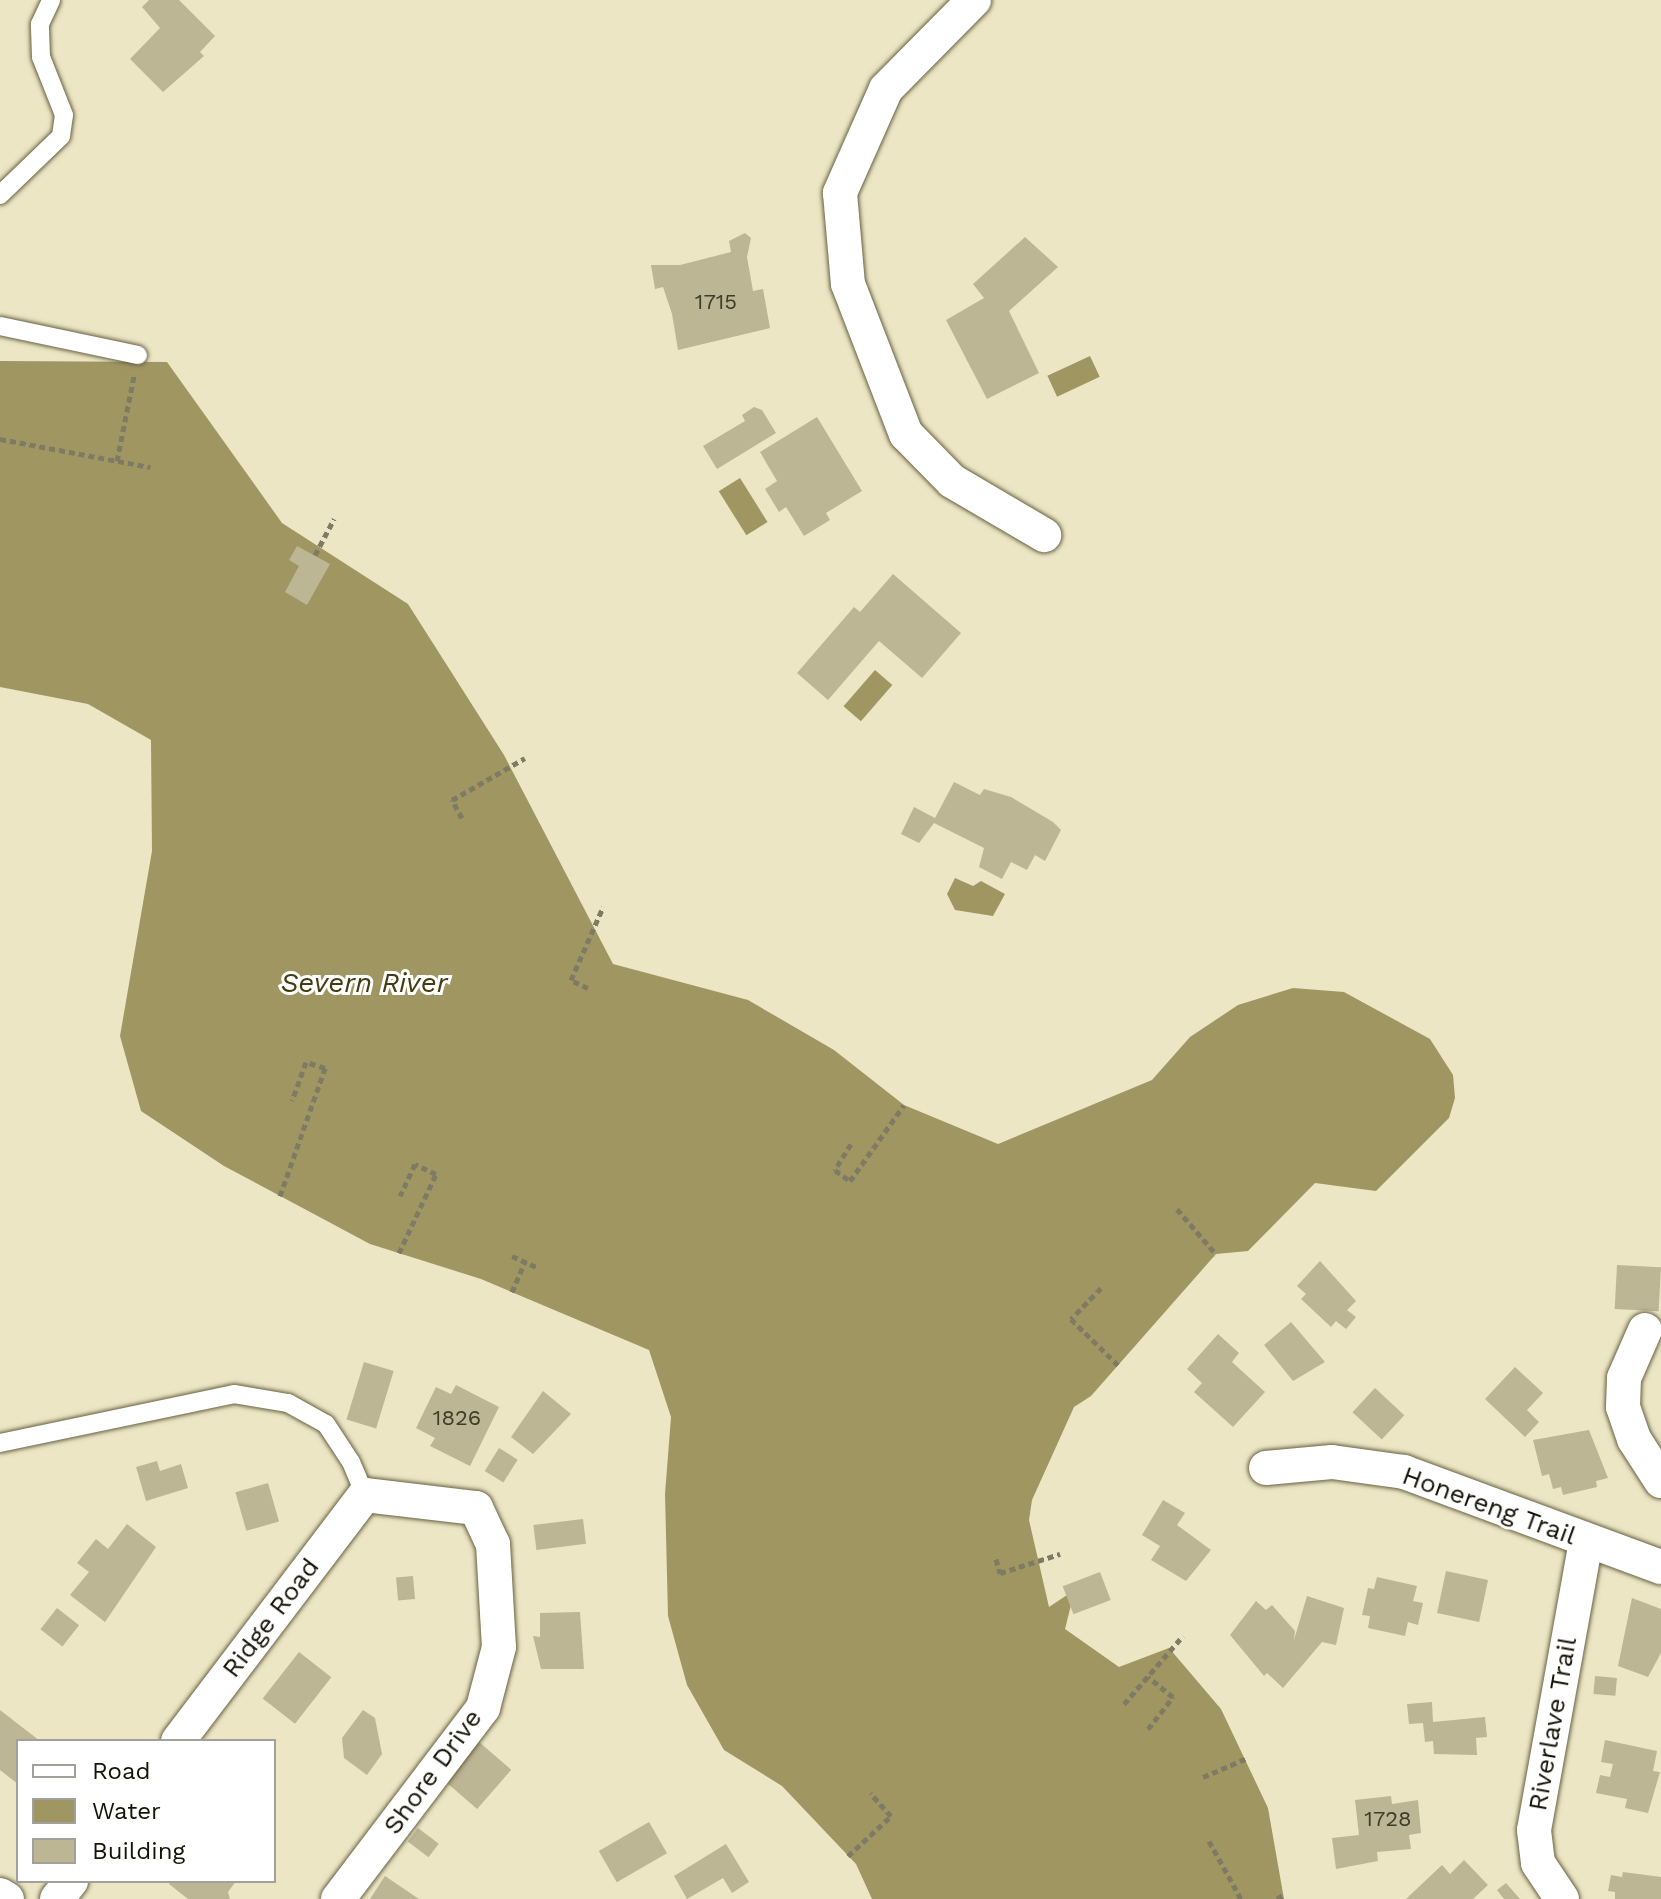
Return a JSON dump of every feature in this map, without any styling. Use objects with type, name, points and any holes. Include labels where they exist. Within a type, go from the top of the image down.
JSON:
[{"type":"street","points":[[974,0],[886,89],[840,193],[848,284],[906,434],[952,481],[1044,535]]},
{"type":"street","points":[[1645,1330],[1624,1378],[1623,1407],[1634,1439],[1661,1481]]},
{"type":"street","name":"Honereng Trail","points":[[1266,1468],[1332,1462],[1404,1472],[1661,1567]]},
{"type":"street","name":"Ridge Road","points":[[180,1739],[365,1495]]},
{"type":"street","name":"Shore Drive","points":[[338,1899],[483,1708],[499,1647],[493,1544],[476,1508],[365,1495]]},
{"type":"street","name":"Riverlave Trail","points":[[1562,1899],[1538,1863],[1534,1830],[1586,1541]]},
{"type":"street","points":[[57,1899],[69,1883]]},
{"type":"street","points":[[0,1895],[7,1899]]},
{"type":"lane","points":[[0,195],[61,136],[64,115],[41,57],[40,24],[51,0]]},
{"type":"lane","points":[[0,326],[138,355]]},
{"type":"lane","points":[[0,1443],[234,1394],[288,1403],[326,1424],[365,1495]]},
{"type":"path","points":[[117,461],[138,355]]},
{"type":"path","points":[[0,439],[150,467]]},
{"type":"path","points":[[315,555],[334,519]]},
{"type":"path","points":[[462,818],[452,800],[525,758]]},
{"type":"path","points":[[588,988],[571,980],[603,907]]},
{"type":"path","points":[[280,1196],[325,1068],[306,1062],[292,1101]]},
{"type":"path","points":[[851,1144],[835,1170],[850,1181],[904,1105]]},
{"type":"path","points":[[399,1253],[436,1174],[415,1164],[400,1196]]},
{"type":"path","points":[[1177,1209],[1216,1254]]},
{"type":"path","points":[[512,1256],[537,1267]]},
{"type":"path","points":[[512,1292],[525,1261]]},
{"type":"path","points":[[1101,1288],[1071,1319],[1118,1365]]},
{"type":"path","points":[[996,1559],[1000,1573],[1060,1554]]},
{"type":"path","points":[[1124,1704],[1183,1636]]},
{"type":"path","points":[[1148,1677],[1173,1697],[1148,1729]]},
{"type":"path","points":[[1203,1777],[1245,1759]]},
{"type":"path","points":[[848,1856],[891,1816],[870,1793]]},
{"type":"path","points":[[1209,1841],[1241,1899]]},
{"type":"water","points":[[1090,356],[1100,377],[1057,397],[1047,376]]},
{"type":"water","name":"Severn River","points":[[0,361],[167,362],[282,523],[408,604],[504,755],[613,964],[748,1000],[834,1050],[904,1105],[998,1144],[1152,1080],[1190,1037],[1238,1005],[1293,988],[1344,992],[1430,1039],[1453,1075],[1455,1098],[1449,1118],[1376,1191],[1315,1183],[1248,1251],[1216,1254],[1091,1396],[1074,1407],[1032,1500],[1029,1520],[1049,1607],[1067,1595],[1071,1605],[1065,1629],[1119,1667],[1169,1648],[1221,1709],[1268,1808],[1284,1899],[872,1899],[856,1864],[782,1786],[724,1750],[687,1685],[668,1616],[665,1494],[671,1417],[649,1350],[481,1279],[370,1244],[224,1166],[141,1111],[120,1036],[152,851],[151,740],[88,704],[0,687]]},
{"type":"water","points":[[740,478],[768,522],[746,535],[719,491]]},
{"type":"water","points":[[875,670],[892,685],[861,721],[844,706]]},
{"type":"water","points":[[955,878],[973,886],[981,881],[1005,894],[993,916],[955,910],[947,894]]},
{"type":"building","points":[[149,0],[179,0],[215,36],[200,52],[204,56],[163,92],[130,59],[160,28],[142,7]]},
{"type":"building","points":[[745,233],[751,238],[747,257],[753,291],[763,289],[770,328],[678,350],[672,314],[663,287],[655,289],[651,265],[680,265],[731,252],[729,241]]},
{"type":"building","points":[[1025,237],[1058,267],[1009,311],[1039,373],[987,399],[946,320],[984,298],[973,284]]},
{"type":"building","points":[[754,407],[762,410],[776,433],[717,469],[703,446],[745,421],[742,415]]},
{"type":"building","points":[[817,417],[862,491],[826,513],[830,520],[804,536],[786,507],[779,512],[765,489],[777,481],[760,452]]},
{"type":"building","points":[[297,546],[330,564],[307,605],[285,592],[299,566],[289,560]]},
{"type":"building","points":[[893,574],[961,633],[922,678],[879,641],[828,700],[797,673],[854,607],[860,612]]},
{"type":"building","points":[[954,782],[980,795],[984,789],[1011,797],[1053,822],[1061,830],[1045,861],[1035,855],[1027,870],[1011,862],[1002,879],[979,867],[984,848],[934,823],[919,843],[901,834],[914,807],[935,818]]},
{"type":"building","points":[[1320,1261],[1356,1301],[1347,1310],[1356,1317],[1346,1329],[1336,1321],[1331,1327],[1301,1299],[1306,1294],[1297,1286]]},
{"type":"building","points":[[1617,1265],[1661,1267],[1659,1311],[1615,1309]]},
{"type":"building","points":[[1291,1322],[1325,1362],[1293,1381],[1264,1345]]},
{"type":"building","points":[[1218,1334],[1239,1353],[1232,1362],[1265,1392],[1233,1427],[1194,1392],[1202,1383],[1187,1369]]},
{"type":"building","points":[[364,1362],[394,1371],[376,1428],[346,1419]]},
{"type":"building","points":[[1515,1367],[1543,1393],[1527,1410],[1539,1422],[1525,1437],[1485,1399]]},
{"type":"building","points":[[456,1385],[499,1407],[470,1466],[430,1446],[435,1438],[416,1428],[436,1387],[451,1394]]},
{"type":"building","points":[[1375,1388],[1404,1415],[1382,1439],[1352,1412]]},
{"type":"building","points":[[543,1391],[571,1414],[533,1454],[511,1437]]},
{"type":"building","points":[[1589,1430],[1608,1478],[1596,1481],[1597,1487],[1563,1495],[1561,1487],[1553,1489],[1549,1474],[1542,1476],[1533,1440]]},
{"type":"building","points":[[499,1448],[518,1460],[503,1483],[485,1471]]},
{"type":"building","points":[[157,1461],[160,1471],[181,1464],[188,1488],[146,1501],[136,1467]]},
{"type":"building","points":[[268,1483],[279,1521],[246,1531],[235,1492]]},
{"type":"building","points":[[1163,1500],[1185,1513],[1177,1525],[1211,1550],[1186,1581],[1151,1560],[1160,1546],[1142,1535]]},
{"type":"building","points":[[583,1519],[586,1544],[536,1550],[533,1525]]},
{"type":"building","points":[[127,1524],[156,1547],[105,1622],[70,1595],[89,1572],[77,1563],[96,1539],[108,1549]]},
{"type":"building","points":[[1446,1571],[1488,1580],[1479,1622],[1437,1613]]},
{"type":"building","points":[[1100,1572],[1111,1600],[1073,1614],[1063,1586]]},
{"type":"building","points":[[413,1576],[415,1599],[398,1600],[396,1577]]},
{"type":"building","points":[[1377,1577],[1417,1586],[1413,1601],[1423,1603],[1418,1625],[1408,1622],[1405,1636],[1368,1628],[1370,1616],[1362,1615],[1368,1588],[1374,1589]]},
{"type":"building","points":[[1307,1596],[1344,1608],[1336,1645],[1322,1642],[1283,1688],[1267,1673],[1264,1676],[1230,1635],[1256,1601],[1266,1610],[1272,1605],[1295,1631],[1294,1640]]},
{"type":"building","points":[[1632,1598],[1661,1609],[1661,1653],[1648,1677],[1618,1666]]},
{"type":"building","points":[[57,1608],[79,1625],[62,1647],[40,1629]]},
{"type":"building","points":[[580,1612],[584,1669],[541,1669],[533,1636],[540,1637],[540,1613]]},
{"type":"building","points":[[299,1652],[331,1677],[295,1724],[263,1698]]},
{"type":"building","points":[[1595,1676],[1617,1678],[1615,1696],[1593,1694]]},
{"type":"building","points":[[1432,1702],[1433,1722],[1485,1717],[1487,1737],[1476,1738],[1477,1755],[1434,1754],[1433,1741],[1425,1742],[1423,1723],[1409,1724],[1407,1704]]},
{"type":"building","points":[[0,1710],[37,1739],[16,1739],[16,1782],[0,1770]]},
{"type":"building","points":[[363,1710],[375,1718],[382,1754],[367,1775],[344,1758],[342,1738]]},
{"type":"building","points":[[1605,1740],[1657,1751],[1653,1771],[1660,1772],[1648,1813],[1625,1808],[1627,1799],[1596,1793],[1600,1775],[1610,1777],[1613,1764],[1601,1762]]},
{"type":"building","points":[[478,1741],[511,1770],[477,1809],[444,1780]]},
{"type":"building","points":[[1391,1796],[1392,1804],[1418,1800],[1421,1833],[1409,1835],[1411,1849],[1377,1852],[1378,1861],[1336,1869],[1332,1838],[1359,1835],[1355,1800]]},
{"type":"building","points":[[649,1822],[667,1853],[617,1882],[599,1851]]},
{"type":"building","points":[[418,1828],[439,1844],[429,1857],[408,1842]]},
{"type":"building","points":[[726,1844],[749,1882],[732,1893],[723,1878],[687,1899],[674,1876]]},
{"type":"building","points":[[1464,1860],[1488,1885],[1473,1899],[1406,1899],[1442,1865],[1450,1874]]},
{"type":"building","points":[[1623,1872],[1661,1877],[1661,1899],[1615,1899],[1615,1892],[1608,1891],[1611,1875],[1622,1877]]},
{"type":"building","points":[[385,1876],[419,1899],[370,1899]]},
{"type":"building","points":[[235,1883],[228,1892],[230,1899],[188,1899],[169,1884]]},
{"type":"building","points":[[1506,1883],[1520,1899],[1504,1899],[1497,1890]]}]
